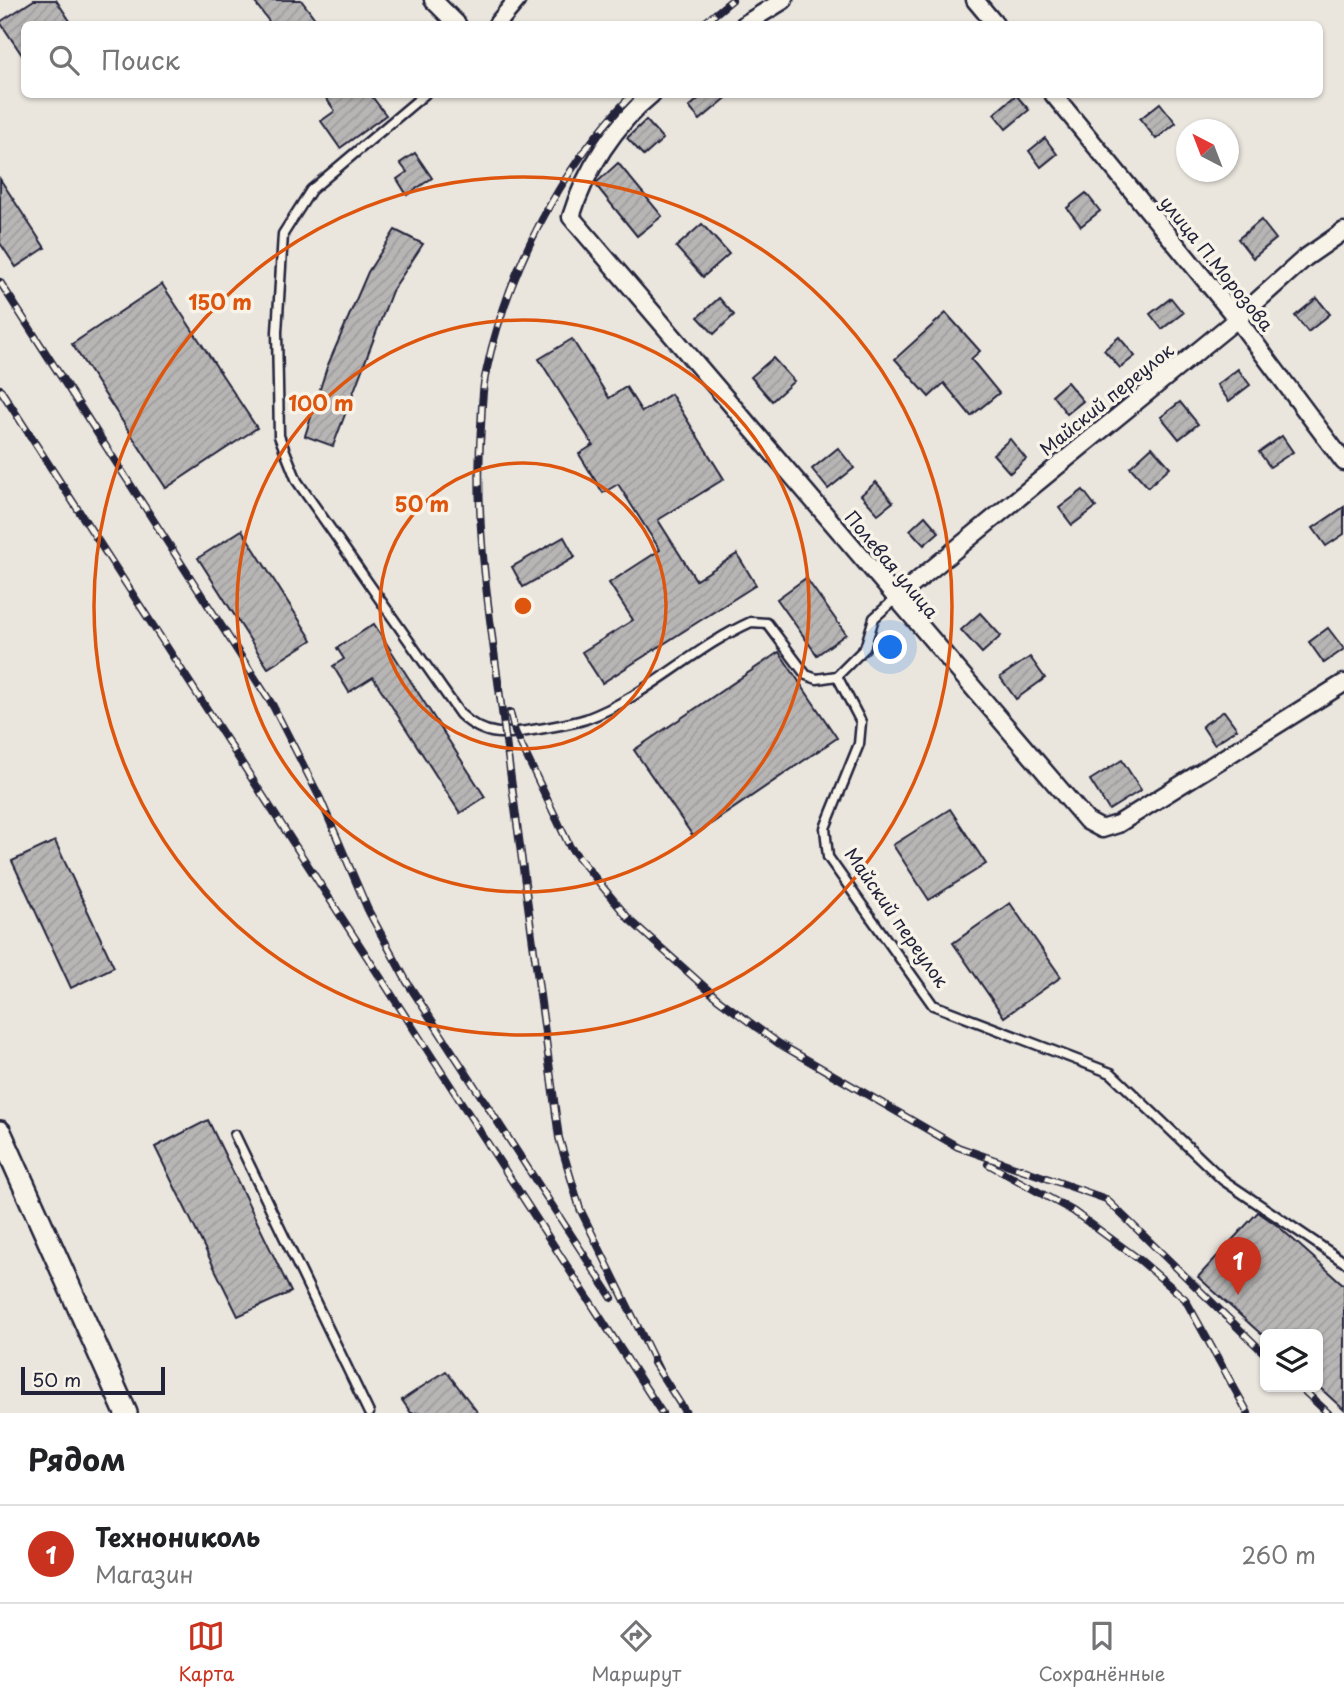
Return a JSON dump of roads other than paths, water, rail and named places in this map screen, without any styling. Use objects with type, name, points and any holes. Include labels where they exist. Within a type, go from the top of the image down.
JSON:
[{"type":"main road","points":[[0,1132],[126,1413]]},
{"type":"street","points":[[433,0],[454,21]]},
{"type":"street","points":[[500,21],[517,0]]},
{"type":"street","points":[[750,21],[784,0]]},
{"type":"street","points":[[975,0],[992,21]]},
{"type":"street","name":"Полевая улица","points":[[648,98],[609,141],[579,189],[571,217],[1087,821],[1102,828],[1118,824],[1344,683]]},
{"type":"street","name":"улица П.Морозова","points":[[1056,98],[1237,318],[1344,462]]},
{"type":"street","name":"Майский переулок","points":[[895,599],[1237,318],[1305,258],[1344,231]]},
{"type":"lane","points":[[420,98],[311,190],[283,234],[277,332],[279,436],[297,481],[453,703],[475,728],[492,733],[528,731],[584,719],[615,705],[751,622],[766,623],[806,675],[817,679],[837,676]]},
{"type":"lane","name":"Майский переулок","points":[[895,599],[874,618],[865,648],[837,676],[861,722],[859,744],[825,828],[828,857],[933,1005],[1111,1073],[1223,1180],[1344,1262]]},
{"type":"lane","points":[[235,1135],[369,1413]]},
{"type":"railway","points":[[707,21],[732,0]]},
{"type":"railway","points":[[629,98],[606,123],[559,189],[539,225],[507,300],[494,338],[484,383],[479,496],[492,635],[559,1138],[580,1209],[659,1370]]},
{"type":"railway","points":[[0,282],[273,706],[320,798],[368,910],[407,982],[612,1298]]},
{"type":"railway","points":[[0,389],[662,1413]]},
{"type":"railway","points":[[510,712],[515,732],[570,847],[629,919],[718,999],[778,1043],[958,1147],[1106,1199],[1260,1349]]},
{"type":"railway","points":[[988,1164],[1073,1211],[1140,1260],[1185,1299],[1248,1413]]},
{"type":"railway","points":[[654,1363],[686,1413]]},
{"type":"railway","points":[[1305,1392],[1328,1413]]},
{"type":"place","name":"Технониколь","points":[[1238,1295]]}]
